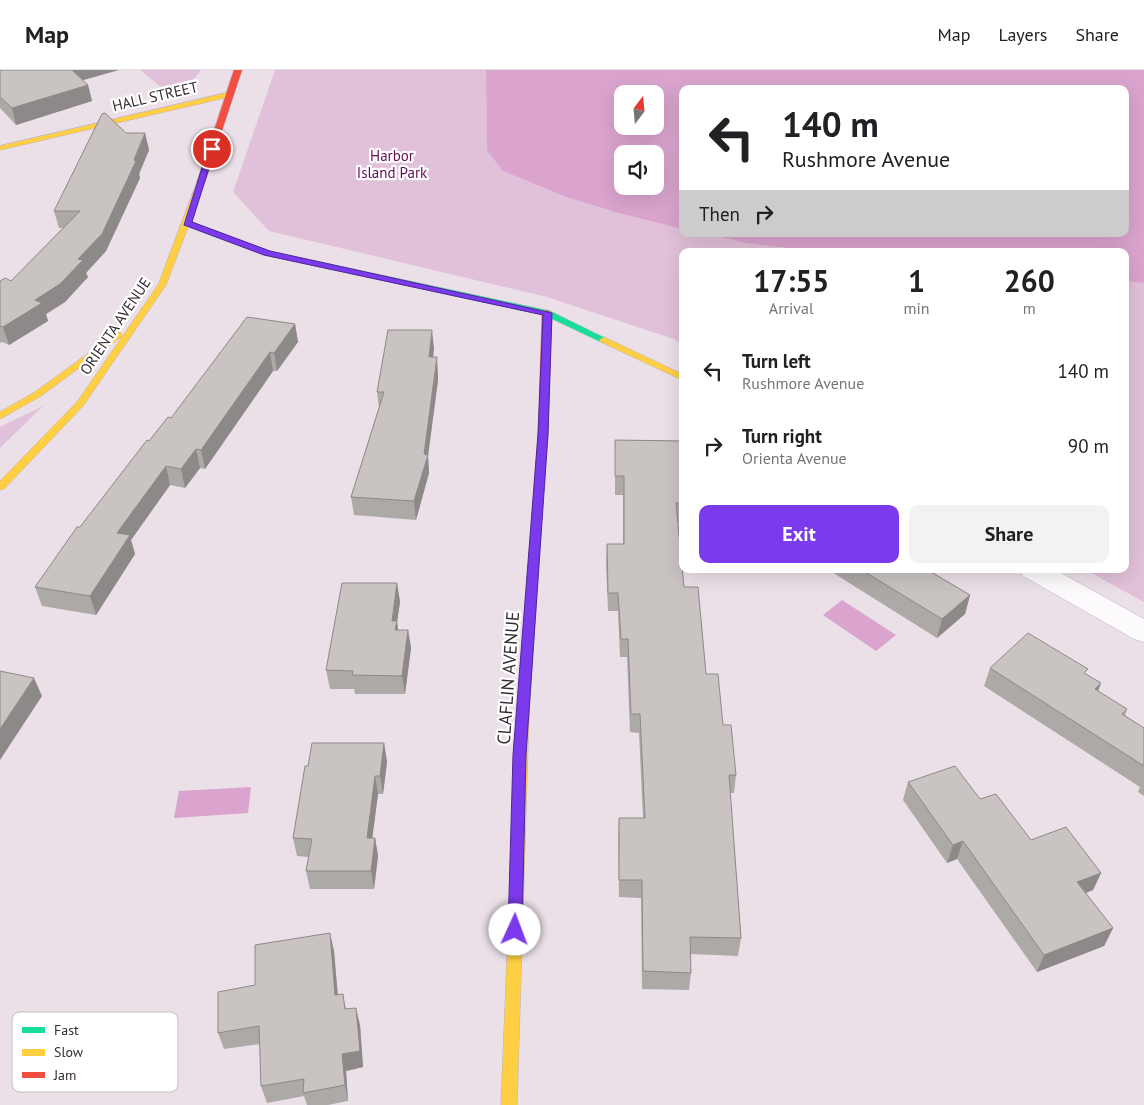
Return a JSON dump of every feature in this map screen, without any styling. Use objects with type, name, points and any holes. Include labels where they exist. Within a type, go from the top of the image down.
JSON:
[{"type":"street","name":"ORIENTA AVENUE","points":[[0,487],[80,404],[162,285],[187,223],[238,70]]},
{"type":"street","name":"HALL STREET","points":[[0,148],[230,94]]},
{"type":"street","points":[[187,223],[267,253],[548,313],[679,376]]},
{"type":"street","name":"CLAFLIN AVENUE","points":[[510,1105],[520,755],[543,434],[548,313]]},
{"type":"street","points":[[0,416],[38,394],[136,323]]},
{"type":"street","points":[[1040,573],[1144,632]]},
{"type":"green space","points":[[140,70],[201,70],[194,79],[161,87]]},
{"type":"green space","name":"Harbor Island Park","points":[[275,70],[486,70],[487,151],[503,171],[566,197],[618,213],[679,228],[679,237],[720,237],[785,248],[679,248],[679,342],[547,297],[269,231],[233,192]]},
{"type":"green space","points":[[1129,281],[1144,283],[1144,602],[1091,573],[1129,573]]},
{"type":"green space","points":[[43,406],[0,448],[0,427]]},
{"type":"shaded area","points":[[486,70],[1144,70],[1144,283],[1129,281],[1129,248],[786,248],[720,237],[1129,237],[1129,85],[679,85],[679,228],[618,213],[566,197],[503,171],[487,151]]},
{"type":"shaded area","points":[[842,600],[896,635],[876,651],[823,615]]},
{"type":"shaded area","points":[[251,787],[248,813],[174,818],[179,791]]},
{"type":"building","points":[[0,70],[72,70],[88,85],[12,108],[0,97]]},
{"type":"building","points":[[105,113],[126,133],[145,133],[134,160],[136,161],[102,234],[78,259],[83,260],[60,284],[35,300],[42,303],[3,327],[0,326],[0,281],[5,278],[11,281],[80,211],[54,211],[102,114]]},
{"type":"building","points":[[247,317],[295,324],[274,353],[270,352],[201,450],[196,449],[181,469],[166,466],[117,533],[130,535],[90,596],[35,587],[77,527],[80,527],[147,440],[149,441],[168,417],[171,418]]},
{"type":"building","points":[[388,330],[432,330],[429,357],[437,357],[424,454],[428,455],[414,501],[351,497],[384,392],[377,392]]},
{"type":"building","points":[[615,440],[679,441],[679,503],[676,503],[679,534],[679,573],[683,573],[684,587],[698,587],[706,674],[718,674],[723,725],[731,725],[736,775],[729,775],[741,938],[690,937],[691,973],[643,971],[642,880],[619,880],[619,818],[645,818],[640,714],[631,714],[628,639],[621,639],[618,593],[608,593],[607,544],[624,544],[624,476],[615,476]]},
{"type":"building","points":[[867,573],[933,573],[970,595],[942,619]]},
{"type":"building","points":[[342,583],[397,583],[392,621],[397,621],[395,630],[408,630],[402,676],[352,675],[353,671],[326,670]]},
{"type":"building","points":[[1028,633],[1088,669],[1084,673],[1101,683],[1095,689],[1127,709],[1122,714],[1144,728],[1144,766],[990,668]]},
{"type":"building","points":[[0,671],[34,678],[0,729]]},
{"type":"building","points":[[312,743],[384,743],[380,776],[375,776],[367,838],[375,838],[371,871],[306,871],[312,839],[293,838],[305,766],[308,766]]},
{"type":"building","points":[[955,766],[980,799],[996,794],[1031,840],[1066,827],[1101,873],[1077,882],[1113,928],[1044,955],[963,841],[953,845],[908,782]]},
{"type":"building","points":[[330,933],[335,995],[343,994],[345,1009],[356,1008],[360,1051],[342,1054],[345,1085],[303,1093],[304,1079],[261,1086],[259,1026],[218,1033],[218,992],[255,985],[255,945]]},
{"type":"traffic: fast","points":[[187,223],[267,253],[547,313],[604,340]]},
{"type":"traffic: fast","points":[[523,714],[537,515]]},
{"type":"traffic: slow","points":[[0,148],[230,94]]},
{"type":"traffic: slow","points":[[0,487],[80,404],[162,285],[201,182]]},
{"type":"traffic: slow","points":[[0,416],[38,394],[118,335]]},
{"type":"traffic: slow","points":[[604,340],[679,376]]},
{"type":"traffic: slow","points":[[509,1105],[523,714]]},
{"type":"traffic: jam","points":[[201,182],[238,70]]},
{"type":"traffic: jam","points":[[537,515],[543,434],[547,313]]},
{"type":"route","points":[[212,149],[187,223],[267,253],[548,313],[543,434],[520,755],[515,930]]}]
